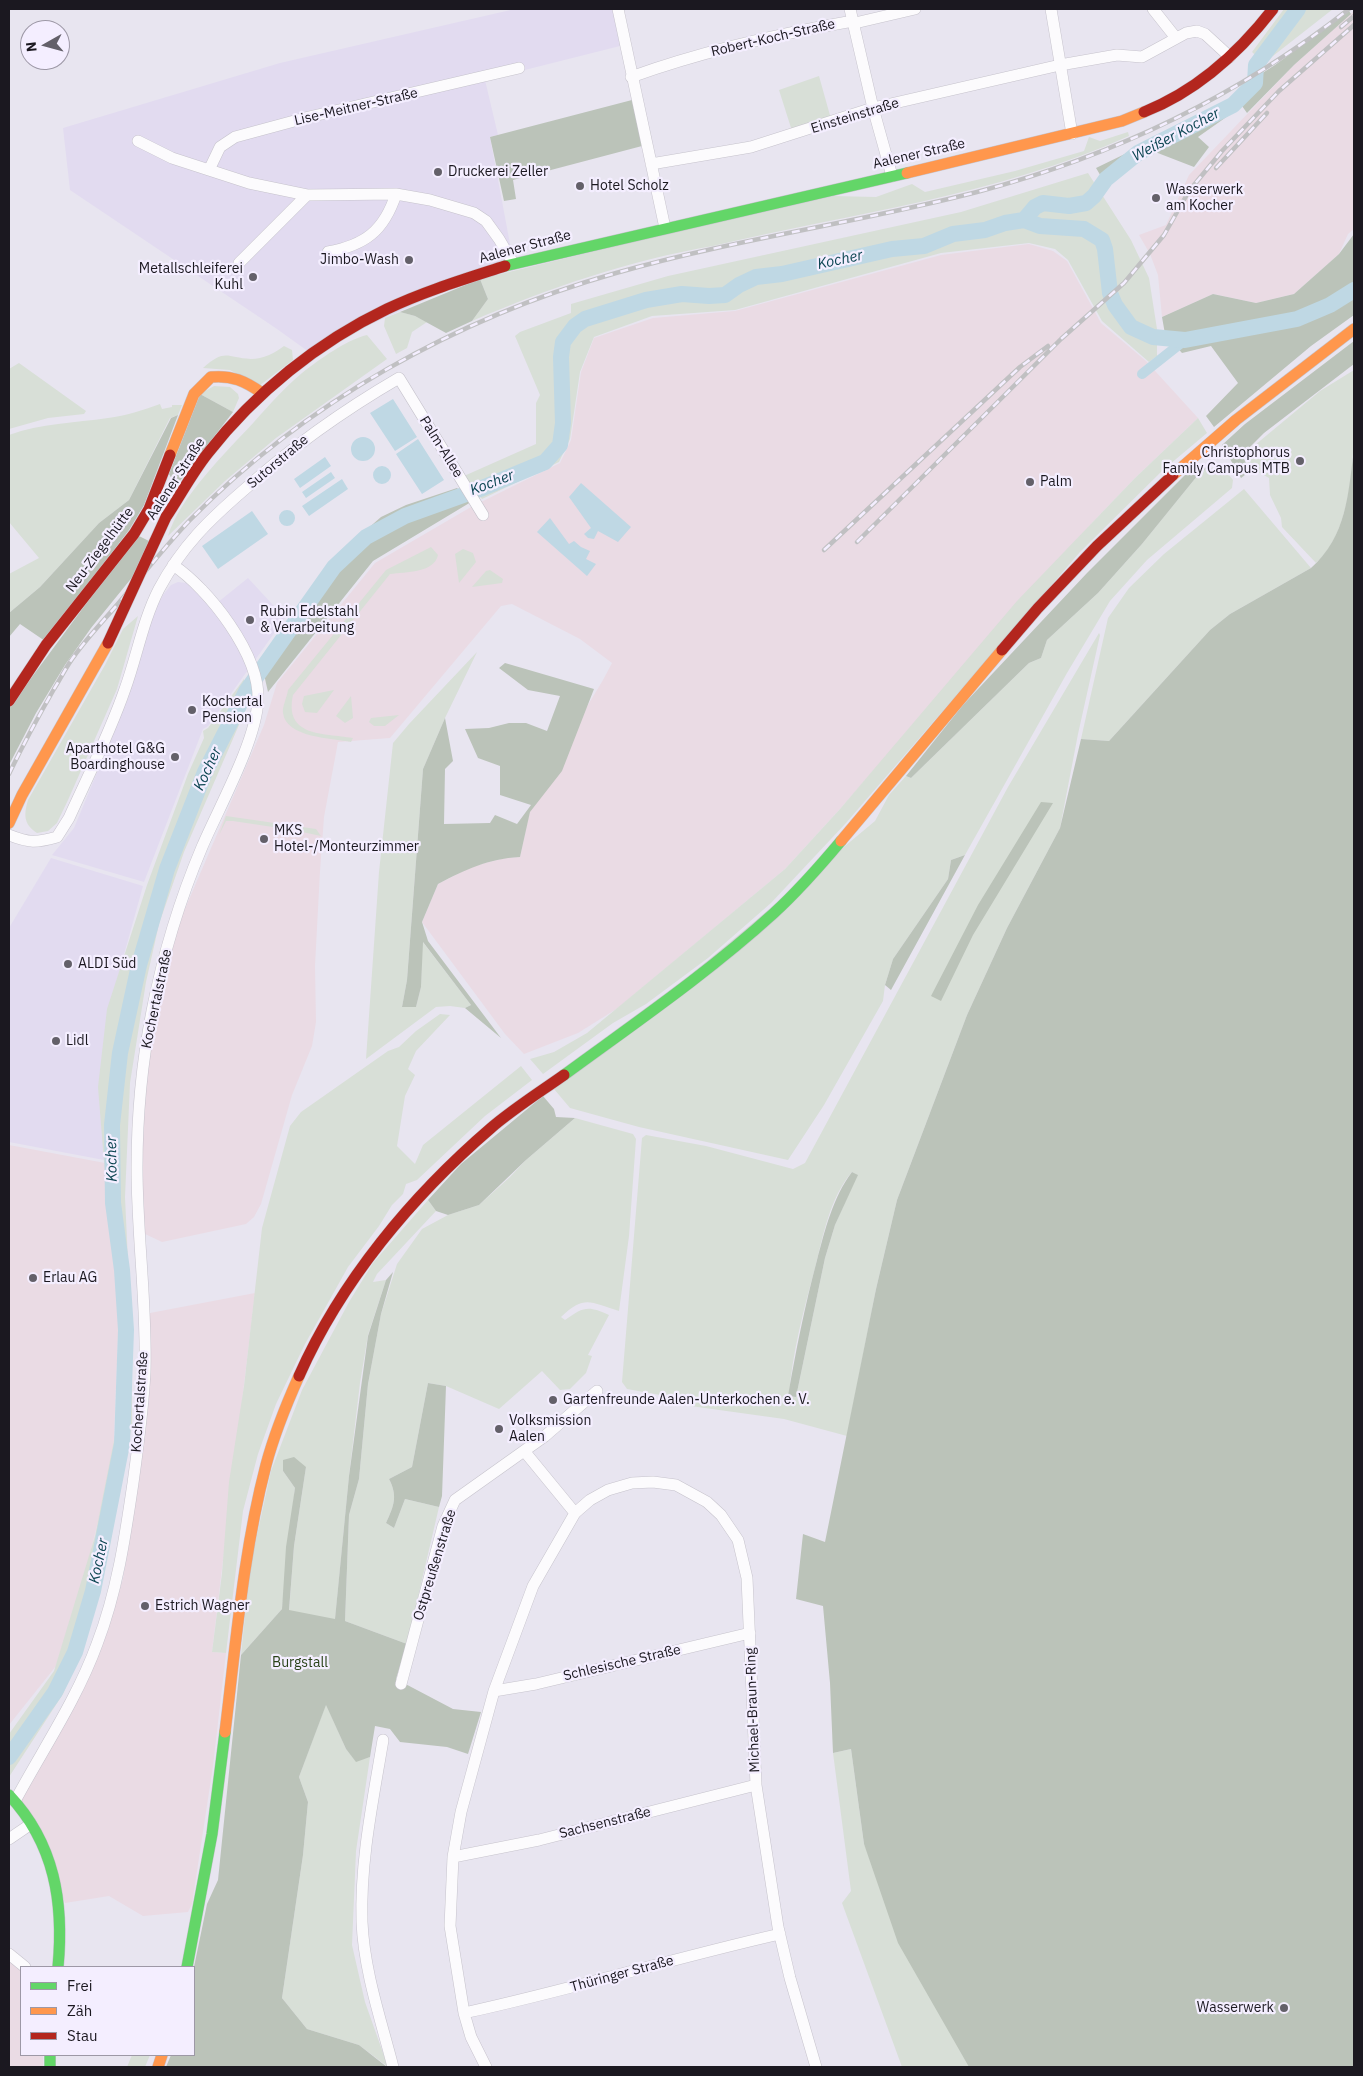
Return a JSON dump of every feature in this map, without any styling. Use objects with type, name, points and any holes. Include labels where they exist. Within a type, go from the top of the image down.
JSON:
[{"type":"main road","name":"Aalener Straße","points":[[9,823],[22,794],[108,643],[166,517],[208,453],[262,393],[303,360],[372,317],[440,287],[514,263],[1122,121],[1167,103],[1197,85],[1230,57],[1255,32],[1273,9]]},
{"type":"main road","points":[[187,1966],[213,1825],[247,1548],[266,1464],[284,1410],[310,1351],[338,1302],[365,1262],[404,1212],[491,1128],[705,972],[774,913],[810,877],[868,810],[1038,608],[1097,546],[1184,465],[1236,420],[1354,329]]},
{"type":"main road","name":"Neu-Ziegelhütte","points":[[9,701],[46,645],[134,534],[149,509],[194,394],[211,376],[230,375],[247,382],[262,393]]},
{"type":"main road","points":[[12,1798],[31,1824],[44,1847],[57,1879],[61,1906],[62,1934],[58,1966]]},
{"type":"street","points":[[618,9],[631,77],[665,228]]},
{"type":"street","points":[[850,9],[873,108],[892,176]]},
{"type":"street","name":"Robert-Koch-Straße","points":[[631,77],[669,63],[748,42],[812,28],[853,21],[856,23],[915,9]]},
{"type":"street","points":[[1051,9],[1072,134]]},
{"type":"street","points":[[1153,9],[1176,38]]},
{"type":"street","name":"Einsteinstraße","points":[[651,164],[751,147],[873,108],[1060,65],[1117,55],[1142,57],[1176,38],[1197,32],[1205,34],[1230,57]]},
{"type":"street","name":"Lise-Meitner-Straße","points":[[209,170],[220,147],[235,137],[302,119],[519,68]]},
{"type":"street","points":[[138,141],[172,158],[248,183],[307,194],[396,194],[430,200],[474,214],[486,221],[514,263]]},
{"type":"street","points":[[239,263],[307,194]]},
{"type":"street","points":[[328,252],[348,248],[372,235],[384,223],[396,194]]},
{"type":"street","name":"Palm-Allee","points":[[399,378],[484,515]]},
{"type":"street","name":"Sutorstraße","points":[[173,565],[194,536],[275,462],[331,420],[399,378]]},
{"type":"street","points":[[9,835],[38,843],[57,838],[69,818],[125,691],[149,614],[159,590],[173,565]]},
{"type":"street","name":"Kochertalstraße","points":[[12,1798],[73,1699],[97,1645],[115,1590],[124,1544],[138,1443],[145,1372],[137,1167],[143,1070],[147,1041],[164,959],[201,850],[250,736],[258,702],[258,691],[252,662],[241,639],[186,574],[173,565]]},
{"type":"street","name":"Ostpreußenstraße","points":[[401,1684],[443,1526],[455,1500],[525,1452],[597,1391]]},
{"type":"street","points":[[486,2067],[471,2037],[464,2013],[450,1926],[453,1857],[463,1803],[494,1691],[533,1586],[575,1513],[525,1452]]},
{"type":"street","name":"Michael-Braun-Ring","points":[[575,1513],[590,1500],[608,1490],[632,1483],[653,1482],[676,1486],[707,1502],[721,1516],[738,1540],[747,1578],[756,1785],[780,1934],[799,2011],[816,2067]]},
{"type":"street","name":"Schlesische Straße","points":[[494,1691],[536,1684],[750,1633]]},
{"type":"street","points":[[383,1740],[367,1834],[362,1922],[376,2004],[394,2067]]},
{"type":"street","name":"Sachsenstraße","points":[[453,1857],[539,1840],[756,1785]]},
{"type":"street","points":[[9,1839],[31,1824]]},
{"type":"street","name":"Thüringer Straße","points":[[464,2013],[549,1994],[684,1957],[780,1934]]},
{"type":"street","points":[[9,1954],[24,1966]]},
{"type":"shaded area","points":[[515,9],[613,9],[620,46],[485,80],[498,135],[490,137],[513,260],[309,352],[70,190],[63,128],[280,63]]},
{"type":"shaded area","points":[[1284,9],[1333,9],[1264,63],[1252,52]]},
{"type":"shaded area","points":[[1354,11],[1354,229],[1348,234],[1339,254],[1294,294],[1256,303],[1213,294],[1162,317],[1158,275],[1150,254],[1139,235],[1166,225],[1189,175],[1294,65]]},
{"type":"shaded area","points":[[819,76],[831,119],[792,131],[779,90]]},
{"type":"shaded area","points":[[1128,132],[1129,136],[1079,157],[1028,174],[924,201],[651,259],[560,286],[472,321],[488,299],[480,279],[833,196],[876,197],[912,184],[925,192],[1015,171],[1084,151],[1089,137],[1100,141]]},
{"type":"shaded area","points":[[1088,173],[1131,240],[1149,278],[1157,329],[1157,356],[1149,362],[1102,321],[1068,260],[1055,249],[1029,243],[941,253],[735,310],[652,316],[594,337],[580,372],[570,439],[559,462],[482,499],[464,476],[536,444],[536,403],[540,395],[515,336],[520,332],[571,313],[571,304],[668,276],[961,212]]},
{"type":"shaded area","points":[[1029,244],[1053,251],[1067,261],[1101,323],[1146,361],[1198,418],[1135,478],[1092,523],[785,869],[618,1008],[578,1033],[524,1054],[505,1034],[422,922],[438,884],[473,866],[505,858],[520,857],[533,796],[612,663],[580,639],[512,604],[501,606],[390,738],[338,742],[324,817],[315,966],[316,1022],[312,1046],[292,1095],[261,1204],[254,1217],[246,1224],[162,1242],[143,1233],[140,1167],[146,1072],[167,961],[181,918],[264,725],[277,683],[375,563],[471,507],[560,463],[571,440],[581,372],[594,338],[653,318],[735,311],[941,255]]},
{"type":"shaded area","points":[[400,312],[427,322],[412,332],[407,348],[396,354],[384,326],[385,318]]},
{"type":"shaded area","points":[[367,335],[387,359],[276,438],[225,481],[168,536],[182,506],[193,491],[283,390],[325,356],[359,337]]},
{"type":"shaded area","points":[[284,346],[292,350],[293,360],[259,386],[230,370],[203,368],[222,356],[255,359],[269,355]]},
{"type":"shaded area","points":[[19,363],[86,411],[84,414],[48,418],[9,429],[9,369]]},
{"type":"shaded area","name":"Christophorus Family Campus MTB","points":[[1354,370],[1354,445],[1347,499],[1340,524],[1330,546],[1316,563],[1282,527],[1281,518],[1270,495],[1269,478],[1251,468],[1243,455],[1320,391]]},
{"type":"shaded area","points":[[214,386],[230,387],[238,394],[239,398],[233,412],[200,394]]},
{"type":"shaded area","points":[[160,404],[162,409],[172,407],[172,405],[182,405],[178,415],[170,418],[129,500],[99,523],[40,587],[9,613],[9,574],[39,558],[9,522],[9,435],[46,426],[121,416]]},
{"type":"shaded area","points":[[1198,418],[1207,433],[1163,470],[1080,552],[846,823],[771,903],[708,958],[646,1004],[613,1023],[543,1074],[530,1059],[554,1052],[587,1033],[785,869],[840,809],[1017,601],[1135,478]]},
{"type":"shaded area","points":[[1217,467],[1225,470],[1233,480],[1232,488],[1147,560],[1110,601],[1067,673],[965,855],[951,860],[948,879],[893,959],[885,985],[883,1001],[824,1105],[788,1160],[639,1127],[570,1108],[554,1089],[875,821],[889,795],[906,776],[911,778],[1029,663],[1041,658],[1047,640],[1098,593],[1142,544],[1198,475],[1206,469]]},
{"type":"shaded area","points":[[1244,489],[1311,568],[1230,614],[1210,630],[1109,741],[1081,739],[1108,618],[1129,588],[1164,554]]},
{"type":"shaded area","points":[[431,547],[438,555],[435,561],[425,568],[411,572],[390,574],[293,695],[292,709],[294,719],[300,726],[318,733],[353,738],[351,742],[322,738],[292,728],[286,721],[283,713],[288,690],[386,570]]},
{"type":"shaded area","points":[[463,549],[473,553],[476,562],[459,583],[455,554]]},
{"type":"shaded area","points":[[490,570],[503,579],[502,583],[472,587],[486,571]]},
{"type":"shaded area","points":[[248,578],[285,618],[208,726],[203,729],[144,882],[52,855],[74,828],[128,698],[152,616],[163,595],[171,585],[178,582],[186,583],[212,607]]},
{"type":"shaded area","points":[[138,616],[117,689],[68,800],[57,823],[48,831],[37,833],[32,830],[27,822],[26,810],[28,800],[105,665],[123,629]]},
{"type":"shaded area","points":[[1099,633],[1060,828],[1007,928],[967,1015],[897,1200],[876,1289],[847,1436],[784,1419],[676,1404],[677,1398],[627,1389],[622,1382],[642,1138],[646,1135],[706,1146],[793,1169],[805,1163],[1008,787]],"holes":[[[852,1172],[857,1175],[835,1225],[825,1258],[796,1397],[789,1396],[799,1331],[828,1217],[844,1182]]]},
{"type":"shaded area","points":[[477,652],[423,769],[407,980],[402,1007],[416,1007],[421,987],[422,941],[471,1005],[465,1008],[436,1007],[366,1059],[379,872],[393,743]]},
{"type":"shaded area","points":[[244,679],[246,686],[245,711],[184,852],[159,924],[146,982],[130,1083],[125,1197],[132,1347],[132,1424],[110,1544],[87,1636],[63,1694],[9,1777],[9,1734],[54,1671],[95,1536],[118,1420],[119,1266],[104,1162],[98,1087],[107,1009],[147,885],[188,774],[204,738],[203,731],[208,728]]},
{"type":"shaded area","points":[[334,690],[317,713],[305,712],[302,704],[304,696]]},
{"type":"shaded area","points":[[351,696],[353,718],[345,723],[336,716]]},
{"type":"shaded area","points":[[399,715],[385,726],[374,726],[369,722],[371,718]]},
{"type":"shaded area","points":[[226,816],[316,829],[321,836],[233,821],[226,821],[219,835]]},
{"type":"shaded area","points":[[51,858],[143,886],[110,1005],[104,1160],[9,1142],[9,928]]},
{"type":"shaded area","points":[[440,1014],[450,1015],[416,1051],[408,1069],[415,1075],[405,1096],[397,1146],[415,1164],[423,1145],[521,1066],[532,1080],[485,1116],[417,1180],[406,1184],[403,1194],[392,1205],[379,1226],[348,1267],[305,1344],[276,1404],[258,1454],[243,1511],[226,1653],[212,1652],[222,1573],[229,1482],[244,1386],[262,1228],[290,1126],[301,1112],[388,1051],[399,1047],[416,1031]]},
{"type":"shaded area","points":[[575,1118],[633,1134],[636,1139],[629,1236],[619,1311],[589,1302],[576,1305],[561,1317],[565,1320],[577,1312],[586,1309],[596,1310],[609,1315],[588,1355],[592,1356],[586,1373],[570,1389],[560,1390],[542,1371],[499,1409],[446,1386],[428,1383],[412,1467],[389,1479],[392,1485],[394,1501],[386,1523],[394,1528],[405,1499],[439,1507],[407,1644],[345,1621],[349,1515],[359,1479],[368,1384],[381,1314],[397,1264],[422,1229],[448,1215],[479,1205],[526,1160]]},
{"type":"shaded area","points":[[9,1145],[105,1163],[119,1262],[113,1461],[86,1570],[56,1666],[9,1725]]},
{"type":"shaded area","points":[[428,1200],[436,1211],[377,1274],[373,1282],[386,1280],[368,1335],[360,1383],[335,1620],[289,1611],[294,1546],[306,1467],[283,1471],[295,1488],[282,1609],[241,1655],[250,1567],[271,1471],[302,1390],[349,1302],[373,1263]]},
{"type":"shaded area","points":[[255,1293],[212,1652],[226,1653],[213,1766],[192,1904],[188,1912],[143,1916],[109,1896],[65,1903],[20,1801],[100,1648],[123,1579],[149,1395],[150,1313]]},
{"type":"shaded area","points":[[326,1704],[346,1749],[356,1761],[370,1757],[356,1851],[352,1945],[365,2002],[388,2067],[359,2045],[307,2029],[282,1998],[303,1855],[308,1802],[299,1777]]},
{"type":"shaded area","points":[[851,1749],[864,1844],[970,2067],[902,2067],[842,1903],[851,1891],[833,1753]]},
{"type":"shaded area","points":[[9,1960],[20,1970],[20,2056],[43,2056],[43,2067],[9,2067]]},
{"type":"shaded area","points":[[132,2056],[150,2056],[145,2067],[127,2067]]},
{"type":"green space","points":[[1349,11],[1351,14],[1294,65],[1247,113],[1242,106],[1198,137],[1209,147],[1194,167],[1150,150],[1102,178],[1096,168],[1168,133],[1171,134],[1203,119],[1232,100],[1242,86],[1275,65]]},
{"type":"green space","points":[[632,100],[642,146],[513,180],[516,199],[504,201],[490,137]]},
{"type":"green space","points":[[1354,234],[1354,315],[1311,346],[1214,427],[1206,416],[1238,383],[1211,346],[1182,353],[1165,334],[1162,317],[1213,294],[1256,303],[1294,294],[1339,254]]},
{"type":"green space","points":[[480,279],[488,299],[472,321],[446,333],[415,316],[400,312]]},
{"type":"green space","points":[[1354,341],[1354,364],[1264,433],[1242,455],[1250,471],[1241,478],[1222,445],[1245,424]]},
{"type":"green space","points":[[200,394],[233,412],[176,486],[169,474]]},
{"type":"green space","points":[[178,415],[144,505],[129,530],[45,641],[20,624],[9,637],[9,613],[40,587],[99,523],[129,500],[171,418]]},
{"type":"green space","points":[[1354,449],[1354,2067],[969,2067],[898,1943],[864,1844],[851,1749],[833,1753],[830,1683],[823,1606],[796,1599],[803,1534],[825,1542],[876,1289],[897,1200],[967,1015],[1007,928],[1060,828],[1081,739],[1109,741],[1210,630],[1230,614],[1311,568],[1323,556],[1339,528],[1344,513]]},
{"type":"green space","points":[[1203,463],[1206,469],[1198,475],[1142,544],[1098,593],[1047,640],[1041,658],[1029,663],[911,778],[906,776],[963,705],[1087,573],[1192,468]]},
{"type":"green space","points":[[457,488],[471,502],[373,561],[268,692],[261,661],[333,559],[381,517],[406,505]]},
{"type":"green space","points":[[137,535],[149,541],[134,575],[91,628],[65,665],[36,713],[9,765],[9,708]]},
{"type":"green space","points":[[505,663],[594,689],[562,771],[530,812],[520,857],[497,860],[478,866],[438,884],[422,922],[428,941],[501,1038],[465,1008],[471,1005],[423,942],[421,987],[416,1007],[402,1007],[407,980],[423,769],[445,718],[453,761],[445,769],[444,824],[490,823],[495,815],[517,824],[531,805],[500,795],[500,766],[478,758],[465,729],[489,728],[509,723],[526,723],[547,731],[560,696],[528,690],[499,668]]},
{"type":"green space","points":[[1041,802],[1053,803],[973,935],[941,1001],[931,996],[978,905]]},
{"type":"green space","points":[[965,855],[891,990],[885,985],[893,959],[948,879],[951,860]]},
{"type":"green space","points":[[543,1096],[554,1109],[556,1117],[575,1118],[526,1160],[479,1205],[448,1215],[436,1211],[428,1200],[461,1164]]},
{"type":"green space","points":[[852,1172],[858,1175],[835,1225],[825,1258],[796,1397],[788,1396],[805,1311],[823,1237],[830,1214],[845,1182]]},
{"type":"green space","name":"Burgstall","points":[[393,1272],[381,1314],[368,1384],[359,1479],[349,1515],[345,1621],[407,1644],[396,1679],[453,1709],[481,1712],[468,1754],[447,1747],[400,1742],[390,1729],[375,1726],[370,1757],[356,1762],[346,1749],[326,1705],[299,1777],[308,1802],[303,1855],[282,1998],[307,2029],[359,2045],[387,2067],[166,2067],[171,2056],[195,2056],[194,1966],[207,1904],[218,1880],[241,1655],[282,1609],[286,1547],[295,1488],[283,1471],[283,1460],[294,1457],[306,1467],[294,1546],[289,1610],[335,1619],[349,1476],[368,1336],[386,1280]]},
{"type":"green space","points":[[428,1383],[446,1386],[442,1496],[439,1507],[405,1499],[394,1528],[386,1523],[394,1501],[392,1485],[389,1479],[412,1467]]},
{"type":"water","points":[[393,399],[417,437],[395,451],[370,413]]},
{"type":"water","points":[[363,437],[371,441],[375,449],[371,457],[363,461],[355,457],[351,449],[355,441]]},
{"type":"water","points":[[418,439],[444,480],[422,494],[396,454]]},
{"type":"water","points":[[325,457],[331,466],[300,488],[294,479]]},
{"type":"water","points":[[378,466],[386,466],[391,471],[389,482],[378,484],[373,479],[373,471]]},
{"type":"water","points":[[331,472],[335,478],[306,498],[302,492]]},
{"type":"water","points":[[342,479],[348,489],[309,516],[302,506]]},
{"type":"water","points":[[581,483],[631,527],[618,542],[598,531],[594,539],[588,538],[584,534],[591,528],[569,497]]},
{"type":"water","points":[[287,510],[293,512],[295,518],[293,524],[287,526],[281,524],[279,518],[281,512]]},
{"type":"water","points":[[252,511],[268,534],[218,569],[202,546]]},
{"type":"water","points":[[550,518],[569,544],[574,541],[590,551],[586,559],[596,564],[587,576],[537,532]]},
{"type":"waterway","name":"Weißer Kocher","points":[[1024,220],[1035,207],[1043,203],[1069,206],[1086,203],[1094,196],[1106,179],[1138,153],[1233,105],[1255,83],[1256,65],[1298,9]]},
{"type":"waterway","name":"Kocher","points":[[9,1757],[55,1692],[75,1652],[93,1591],[122,1444],[126,1330],[122,1270],[113,1203],[112,1125],[120,1053],[139,965],[167,869],[205,772],[247,690],[334,567],[366,537],[405,516],[480,489],[545,462],[560,445],[563,423],[561,357],[563,342],[575,326],[585,319],[646,300],[682,294],[725,295],[739,285],[756,277],[782,274],[892,249],[924,246],[953,234],[985,230],[1005,223],[1024,220],[1040,226],[1084,229],[1102,240],[1105,249],[1110,293],[1115,305],[1131,327],[1153,337],[1185,340],[1297,319],[1330,305],[1354,290]]},
{"type":"waterway","points":[[1142,374],[1185,340]]},
{"type":"waterway","name":"Kocher","points":[[480,489],[485,492]]},
{"type":"railway","points":[[9,774],[42,710],[72,659],[190,520],[235,477],[283,438],[334,402],[387,369],[442,340],[499,314],[557,292],[616,273],[706,250],[932,203],[977,192],[1077,161],[1172,120],[1218,96],[1263,70],[1349,9]]},
{"type":"railway","points":[[1341,27],[1354,16]]},
{"type":"railway","points":[[857,542],[1061,339],[1124,283],[1164,235],[1189,191],[1222,151],[1279,91],[1354,25]]},
{"type":"railway","points":[[1216,168],[1267,113]]},
{"type":"railway","points":[[824,550],[1020,367],[1048,346]]},
{"type":"traffic: fast","points":[[505,266],[907,173]]},
{"type":"traffic: fast","points":[[564,1075],[671,997],[749,935],[792,896],[841,841]]},
{"type":"traffic: fast","points":[[187,1966],[212,1834],[225,1732]]},
{"type":"traffic: fast","points":[[9,1795],[25,1814],[37,1834],[53,1875],[59,1920],[58,1966]]},
{"type":"traffic: fast","points":[[50,2056],[50,2067]]},
{"type":"traffic: slow","points":[[907,173],[1122,121],[1144,112]]},
{"type":"traffic: slow","points":[[1173,475],[1236,420],[1354,329]]},
{"type":"traffic: slow","points":[[170,455],[194,394],[211,377],[225,377],[238,380],[262,393]]},
{"type":"traffic: slow","points":[[9,823],[22,795],[108,643]]},
{"type":"traffic: slow","points":[[841,841],[1002,650]]},
{"type":"traffic: slow","points":[[225,1732],[251,1531],[266,1465],[285,1409],[299,1376]]},
{"type":"traffic: slow","points":[[158,2067],[162,2056]]},
{"type":"traffic: jam","points":[[1144,112],[1182,93],[1215,70],[1246,41],[1273,9]]},
{"type":"traffic: jam","points":[[166,517],[197,468],[226,431],[267,390],[312,353],[361,322],[387,309],[430,291],[505,266]]},
{"type":"traffic: jam","points":[[9,701],[46,645],[134,534],[149,509],[170,455]]},
{"type":"traffic: jam","points":[[1002,650],[1038,608],[1097,546],[1173,475]]},
{"type":"traffic: jam","points":[[108,643],[166,517]]},
{"type":"traffic: jam","points":[[299,1376],[316,1341],[357,1274],[407,1211],[462,1154],[491,1128],[517,1107],[564,1075]]},
{"type":"place","name":"Druckerei Zeller","points":[[438,172]]},
{"type":"place","name":"Hotel Scholz","points":[[580,186]]},
{"type":"place","name":"Wasserwerk am Kocher","points":[[1156,198]]},
{"type":"place","name":"Jimbo-Wash","points":[[409,260]]},
{"type":"place","name":"Metallschleiferei Kuhl","points":[[253,277]]},
{"type":"place","name":"Christophorus Family Campus MTB","points":[[1300,461]]},
{"type":"place","name":"Palm","points":[[1030,482]]},
{"type":"place","name":"Rubin Edelstahl & Verarbeitung","points":[[250,620]]},
{"type":"place","name":"Kochertal Pension","points":[[192,710]]},
{"type":"place","name":"Aparthotel G&G Boardinghouse","points":[[175,757]]},
{"type":"place","name":"MKS Hotel-/Monteurzimmer","points":[[264,839]]},
{"type":"place","name":"ALDI Süd","points":[[68,964]]},
{"type":"place","name":"Lidl","points":[[56,1041]]},
{"type":"place","name":"Erlau AG","points":[[33,1278]]},
{"type":"place","name":"Gartenfreunde Aalen-Unterkochen e. V.","points":[[553,1400]]},
{"type":"place","name":"Volksmission Aalen","points":[[499,1429]]},
{"type":"place","name":"Estrich Wagner","points":[[145,1606]]},
{"type":"place","name":"Wasserwerk","points":[[1284,2008]]}]
